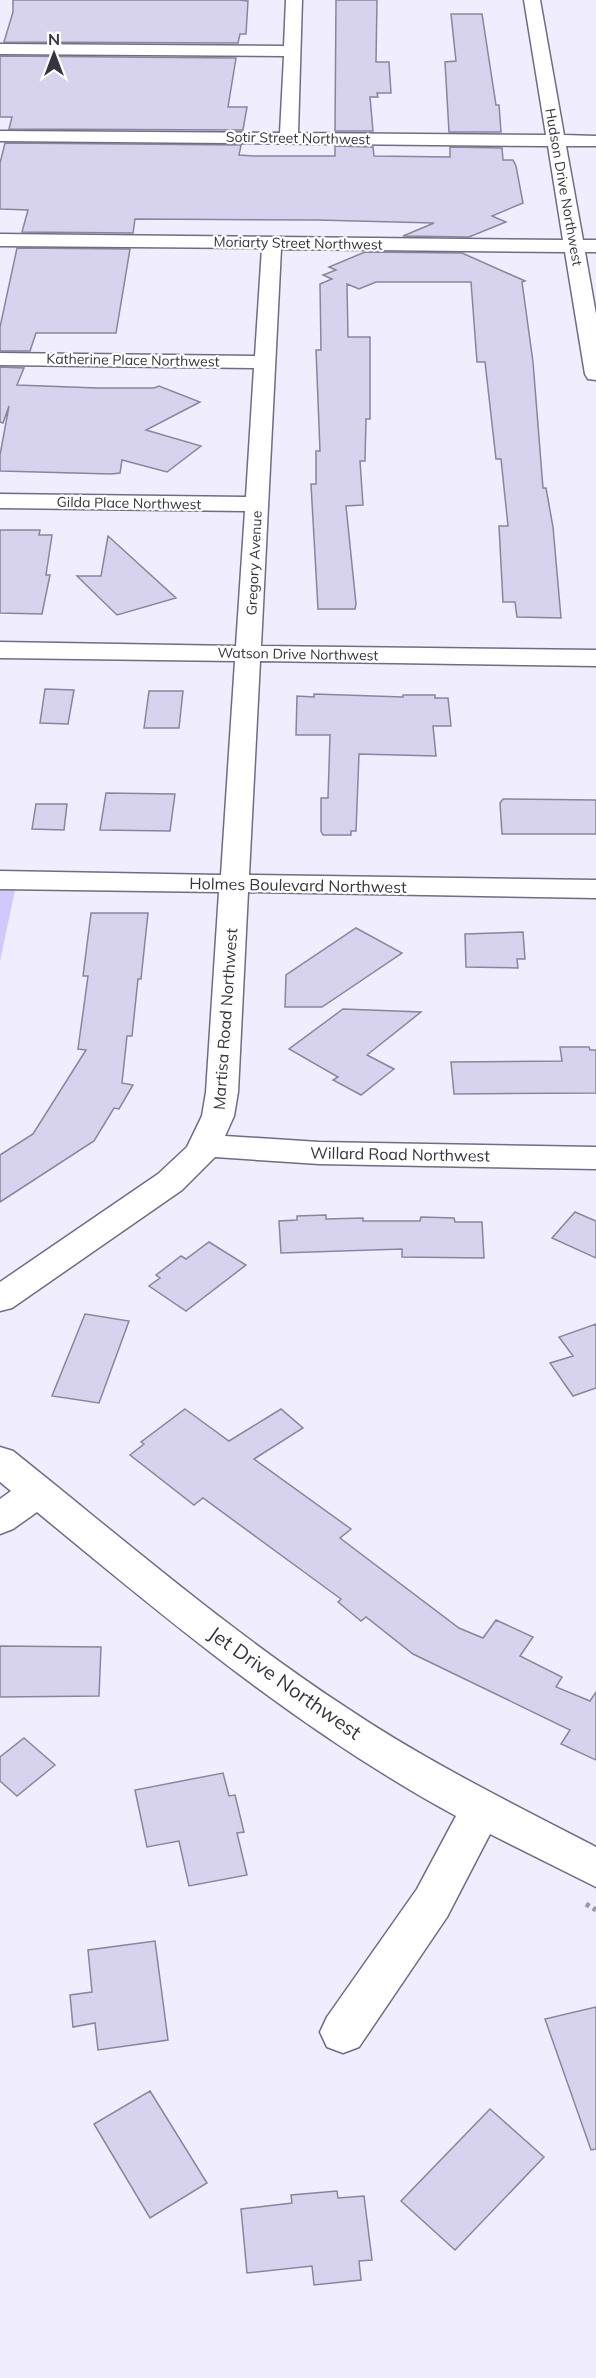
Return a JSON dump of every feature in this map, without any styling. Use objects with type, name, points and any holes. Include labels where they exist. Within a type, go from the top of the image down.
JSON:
[{"type":"street","points":[[288,138],[294,0]]},
{"type":"street","name":"Hudson Drive Northwest","points":[[532,0],[596,374]]},
{"type":"street","points":[[0,49],[292,51]]},
{"type":"street","name":"Sotir Street Northwest","points":[[0,136],[596,141]]},
{"type":"street","name":"Moriarty Street Northwest","points":[[0,240],[596,246]]},
{"type":"street","name":"Gregory Avenue","points":[[235,884],[272,243]]},
{"type":"street","name":"Katherine Place Northwest","points":[[0,359],[266,362]]},
{"type":"street","name":"Gilda Place Northwest","points":[[0,501],[257,504]]},
{"type":"street","name":"Watson Drive Northwest","points":[[0,650],[596,658]]},
{"type":"street","name":"Holmes Boulevard Northwest","points":[[0,880],[596,889]]},
{"type":"street","name":"Martisa Road Northwest","points":[[0,1299],[170,1182],[201,1153],[205,1146],[218,1116],[222,1092],[235,884]]},
{"type":"street","name":"Willard Road Northwest","points":[[205,1146],[319,1153],[596,1158]]},
{"type":"street","name":"Jet Drive Northwest","points":[[0,1461],[191,1616],[330,1719],[442,1787],[596,1868]]},
{"type":"street","points":[[0,1519],[38,1491]]},
{"type":"street","points":[[343,2032],[432,1903],[482,1808]]},
{"type":"shaded area","points":[[0,890],[15,890],[0,961]]},
{"type":"building","points":[[13,0],[248,1],[246,34],[240,34],[238,43],[4,42],[13,12]]},
{"type":"building","points":[[336,0],[377,0],[376,62],[389,62],[391,93],[377,93],[378,97],[370,97],[373,131],[335,131]]},
{"type":"building","points":[[451,14],[482,14],[496,105],[499,105],[501,132],[449,132],[445,62],[456,61]]},
{"type":"building","points":[[0,56],[236,58],[228,107],[247,107],[243,130],[9,129],[12,117],[0,117]]},
{"type":"building","points":[[5,143],[241,145],[239,155],[253,156],[335,156],[335,146],[373,147],[374,156],[450,157],[450,147],[502,148],[503,160],[513,160],[516,166],[523,203],[492,216],[506,222],[469,237],[403,236],[434,223],[317,220],[135,219],[133,233],[22,232],[28,210],[0,209],[0,163]]},
{"type":"building","points":[[17,248],[130,249],[116,333],[36,333],[30,351],[0,351],[0,327]]},
{"type":"building","points":[[365,252],[462,253],[525,281],[522,282],[533,362],[543,488],[546,488],[553,527],[561,618],[517,617],[515,602],[503,602],[499,526],[508,526],[501,459],[496,459],[485,362],[477,362],[471,282],[376,282],[359,289],[347,284],[348,337],[370,337],[370,419],[366,419],[365,461],[360,461],[363,505],[346,506],[356,604],[355,609],[318,609],[311,484],[316,484],[316,451],[320,451],[316,350],[321,350],[320,284],[332,279],[323,275],[336,270],[329,267]]},
{"type":"building","points":[[0,367],[24,368],[17,385],[98,388],[154,388],[159,386],[200,402],[146,430],[201,446],[167,472],[122,460],[120,473],[111,474],[0,471],[0,455],[9,406],[3,423],[0,422]]},
{"type":"building","points":[[0,530],[40,530],[39,535],[52,535],[46,575],[50,575],[42,614],[0,613]]},
{"type":"building","points":[[108,536],[176,598],[117,615],[77,576],[101,576]]},
{"type":"building","points":[[45,689],[74,690],[68,724],[40,723]]},
{"type":"building","points":[[149,691],[183,691],[179,728],[144,728]]},
{"type":"building","points":[[314,694],[403,697],[403,695],[435,695],[435,698],[448,698],[451,726],[433,726],[436,756],[359,754],[356,831],[351,831],[351,835],[323,835],[321,831],[321,798],[328,798],[330,735],[296,735],[297,696],[314,697]]},
{"type":"building","points":[[106,793],[175,794],[170,831],[100,830]]},
{"type":"building","points":[[503,799],[596,800],[596,834],[502,834],[500,803]]},
{"type":"building","points":[[36,804],[67,804],[64,830],[32,829]]},
{"type":"building","points":[[91,913],[148,913],[141,979],[138,979],[132,1036],[127,1036],[122,1083],[133,1085],[119,1109],[114,1108],[94,1141],[0,1202],[0,1155],[33,1134],[86,1050],[78,1049],[88,976],[83,976]]},
{"type":"building","points":[[356,928],[402,953],[322,1007],[285,1007],[286,975]]},
{"type":"building","points":[[523,932],[525,959],[517,959],[518,968],[466,967],[465,934]]},
{"type":"building","points":[[343,1009],[421,1012],[367,1055],[394,1069],[361,1095],[333,1080],[338,1077],[289,1049]]},
{"type":"building","points":[[560,1047],[589,1047],[590,1050],[596,1050],[596,1093],[454,1094],[451,1062],[562,1061]]},
{"type":"building","points":[[575,1212],[596,1221],[596,1258],[552,1238]]},
{"type":"building","points":[[326,1215],[326,1219],[363,1218],[363,1221],[420,1221],[421,1217],[454,1218],[455,1222],[482,1222],[484,1258],[402,1257],[402,1249],[281,1253],[279,1221],[297,1220],[297,1216]]},
{"type":"building","points":[[209,1242],[246,1265],[186,1311],[149,1286],[160,1278],[156,1275],[181,1256],[186,1259]]},
{"type":"building","points":[[85,1314],[129,1321],[99,1403],[52,1396]]},
{"type":"building","points":[[596,1324],[596,1388],[573,1396],[550,1363],[573,1356],[559,1337]]},
{"type":"building","points":[[185,1409],[229,1441],[281,1409],[303,1428],[254,1459],[351,1529],[340,1538],[459,1628],[483,1638],[496,1620],[533,1637],[520,1656],[562,1677],[556,1687],[590,1701],[596,1692],[596,1760],[561,1744],[570,1730],[413,1654],[366,1617],[361,1621],[338,1602],[341,1599],[203,1498],[194,1505],[130,1455],[144,1444],[141,1442]]},
{"type":"building","points":[[0,1646],[101,1647],[99,1696],[0,1697]]},
{"type":"building","points":[[24,1738],[55,1765],[17,1796],[0,1781],[0,1757]]},
{"type":"building","points":[[223,1773],[229,1796],[235,1795],[244,1832],[237,1833],[247,1875],[189,1886],[179,1841],[147,1847],[135,1790]]},
{"type":"building","points":[[155,1941],[168,2040],[98,2050],[95,2023],[73,2027],[70,1995],[92,1992],[88,1950]]},
{"type":"building","points":[[596,2007],[596,2149],[591,2150],[545,2019]]},
{"type":"building","points":[[150,2091],[207,2183],[150,2218],[94,2124]]},
{"type":"building","points":[[490,2109],[544,2157],[455,2250],[401,2201]]},
{"type":"building","points":[[337,2191],[338,2198],[364,2196],[372,2260],[359,2261],[361,2280],[314,2285],[312,2266],[247,2273],[241,2209],[292,2203],[291,2195]]}]
